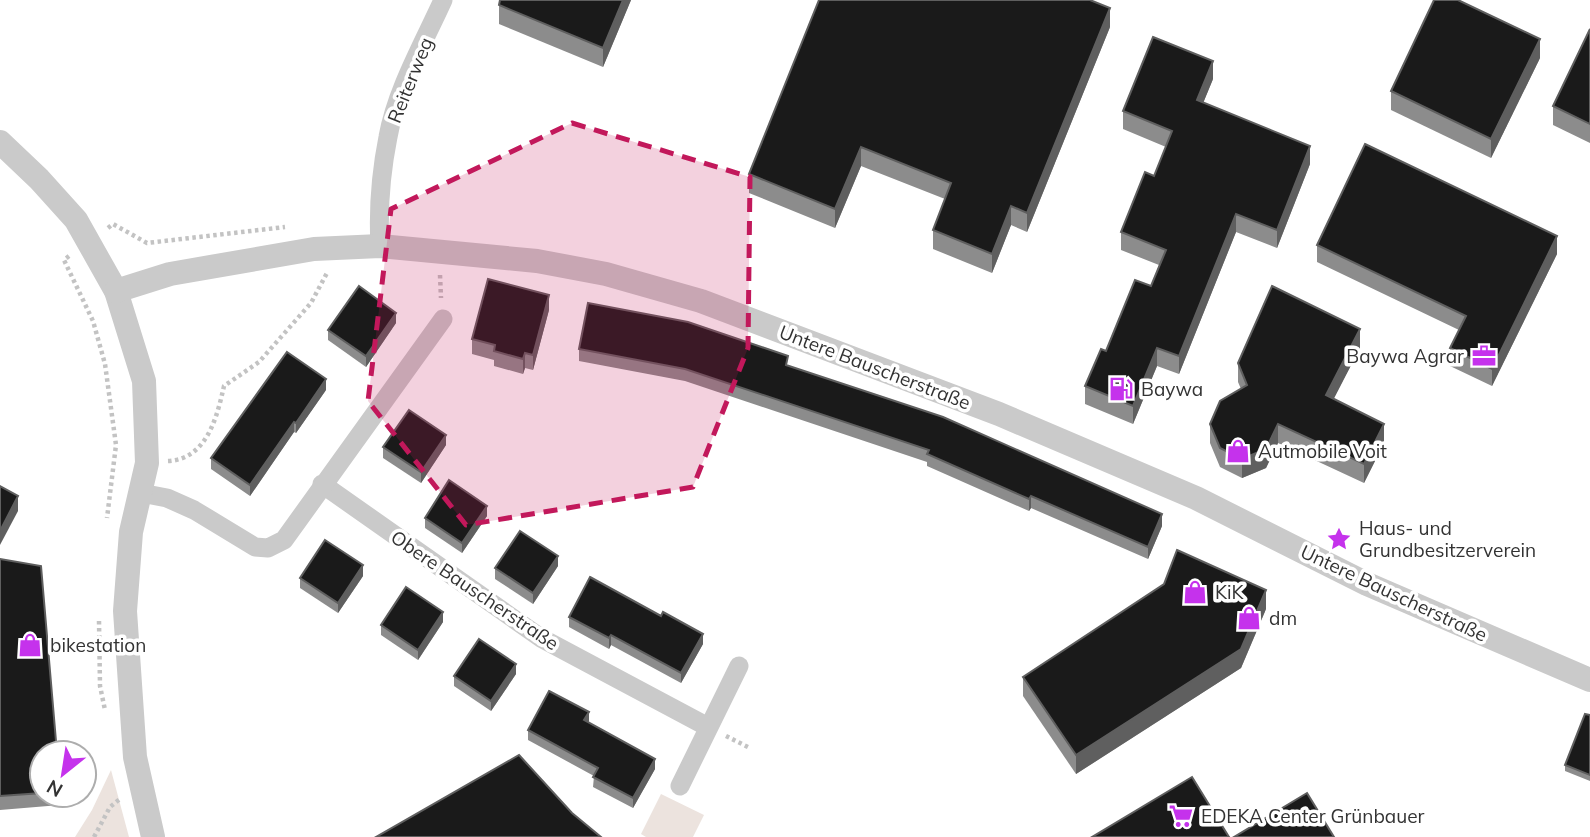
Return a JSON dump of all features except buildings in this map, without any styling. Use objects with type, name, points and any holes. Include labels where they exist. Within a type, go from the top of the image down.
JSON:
[{"type":"street","name":"Reiterweg","points":[[380,246],[379,224],[388,135],[401,95],[443,0]]},
{"type":"street","points":[[0,142],[39,179],[76,220],[116,291],[144,381],[147,463],[131,532],[125,611],[135,757],[153,837]]},
{"type":"street","name":"Untere Bauscherstraße","points":[[116,291],[170,274],[314,249],[380,246],[537,261],[606,274],[701,301],[999,414],[1165,485],[1367,584],[1590,680]]},
{"type":"street","points":[[141,493],[167,498],[194,510],[255,547],[268,548],[284,540],[443,319]]},
{"type":"street","name":"Obere Bauscherstraße","points":[[322,484],[541,638],[708,727]]},
{"type":"street","points":[[680,786],[739,666]]},
{"type":"path","points":[[106,527],[116,445],[105,364],[93,321],[64,260],[113,224],[147,243],[297,226]]},
{"type":"path","points":[[147,463],[182,461],[199,448],[216,422],[224,386],[259,362],[311,303],[340,248]]},
{"type":"path","points":[[440,253],[443,319]]},
{"type":"path","points":[[99,617],[100,686],[107,721]]},
{"type":"path","points":[[116,788],[117,800]]},
{"type":"path","points":[[94,837],[110,807],[117,800],[142,789]]},
{"type":"highlighted area","points":[[572,123],[750,177],[748,348],[693,487],[466,525],[368,401],[391,209]]},
{"type":"shaded area","points":[[111,770],[129,837],[75,837],[92,809],[98,809],[98,797]]},
{"type":"shaded area","points":[[661,794],[704,815],[693,837],[646,837],[641,834]]},
{"type":"place","name":"Baywa Agrar","points":[[1484,356]]},
{"type":"place","name":"Baywa","points":[[1121,389]]},
{"type":"place","name":"Autmobile Voit","points":[[1238,451]]},
{"type":"place","name":"Haus- und Grundbesitzerverein","points":[[1339,539]]},
{"type":"place","name":"KiK","points":[[1195,592]]},
{"type":"place","name":"dm","points":[[1249,618]]},
{"type":"place","name":"bikestation","points":[[30,645]]},
{"type":"place","name":"EDEKA Center Grünbauer","points":[[1181,816]]}]
